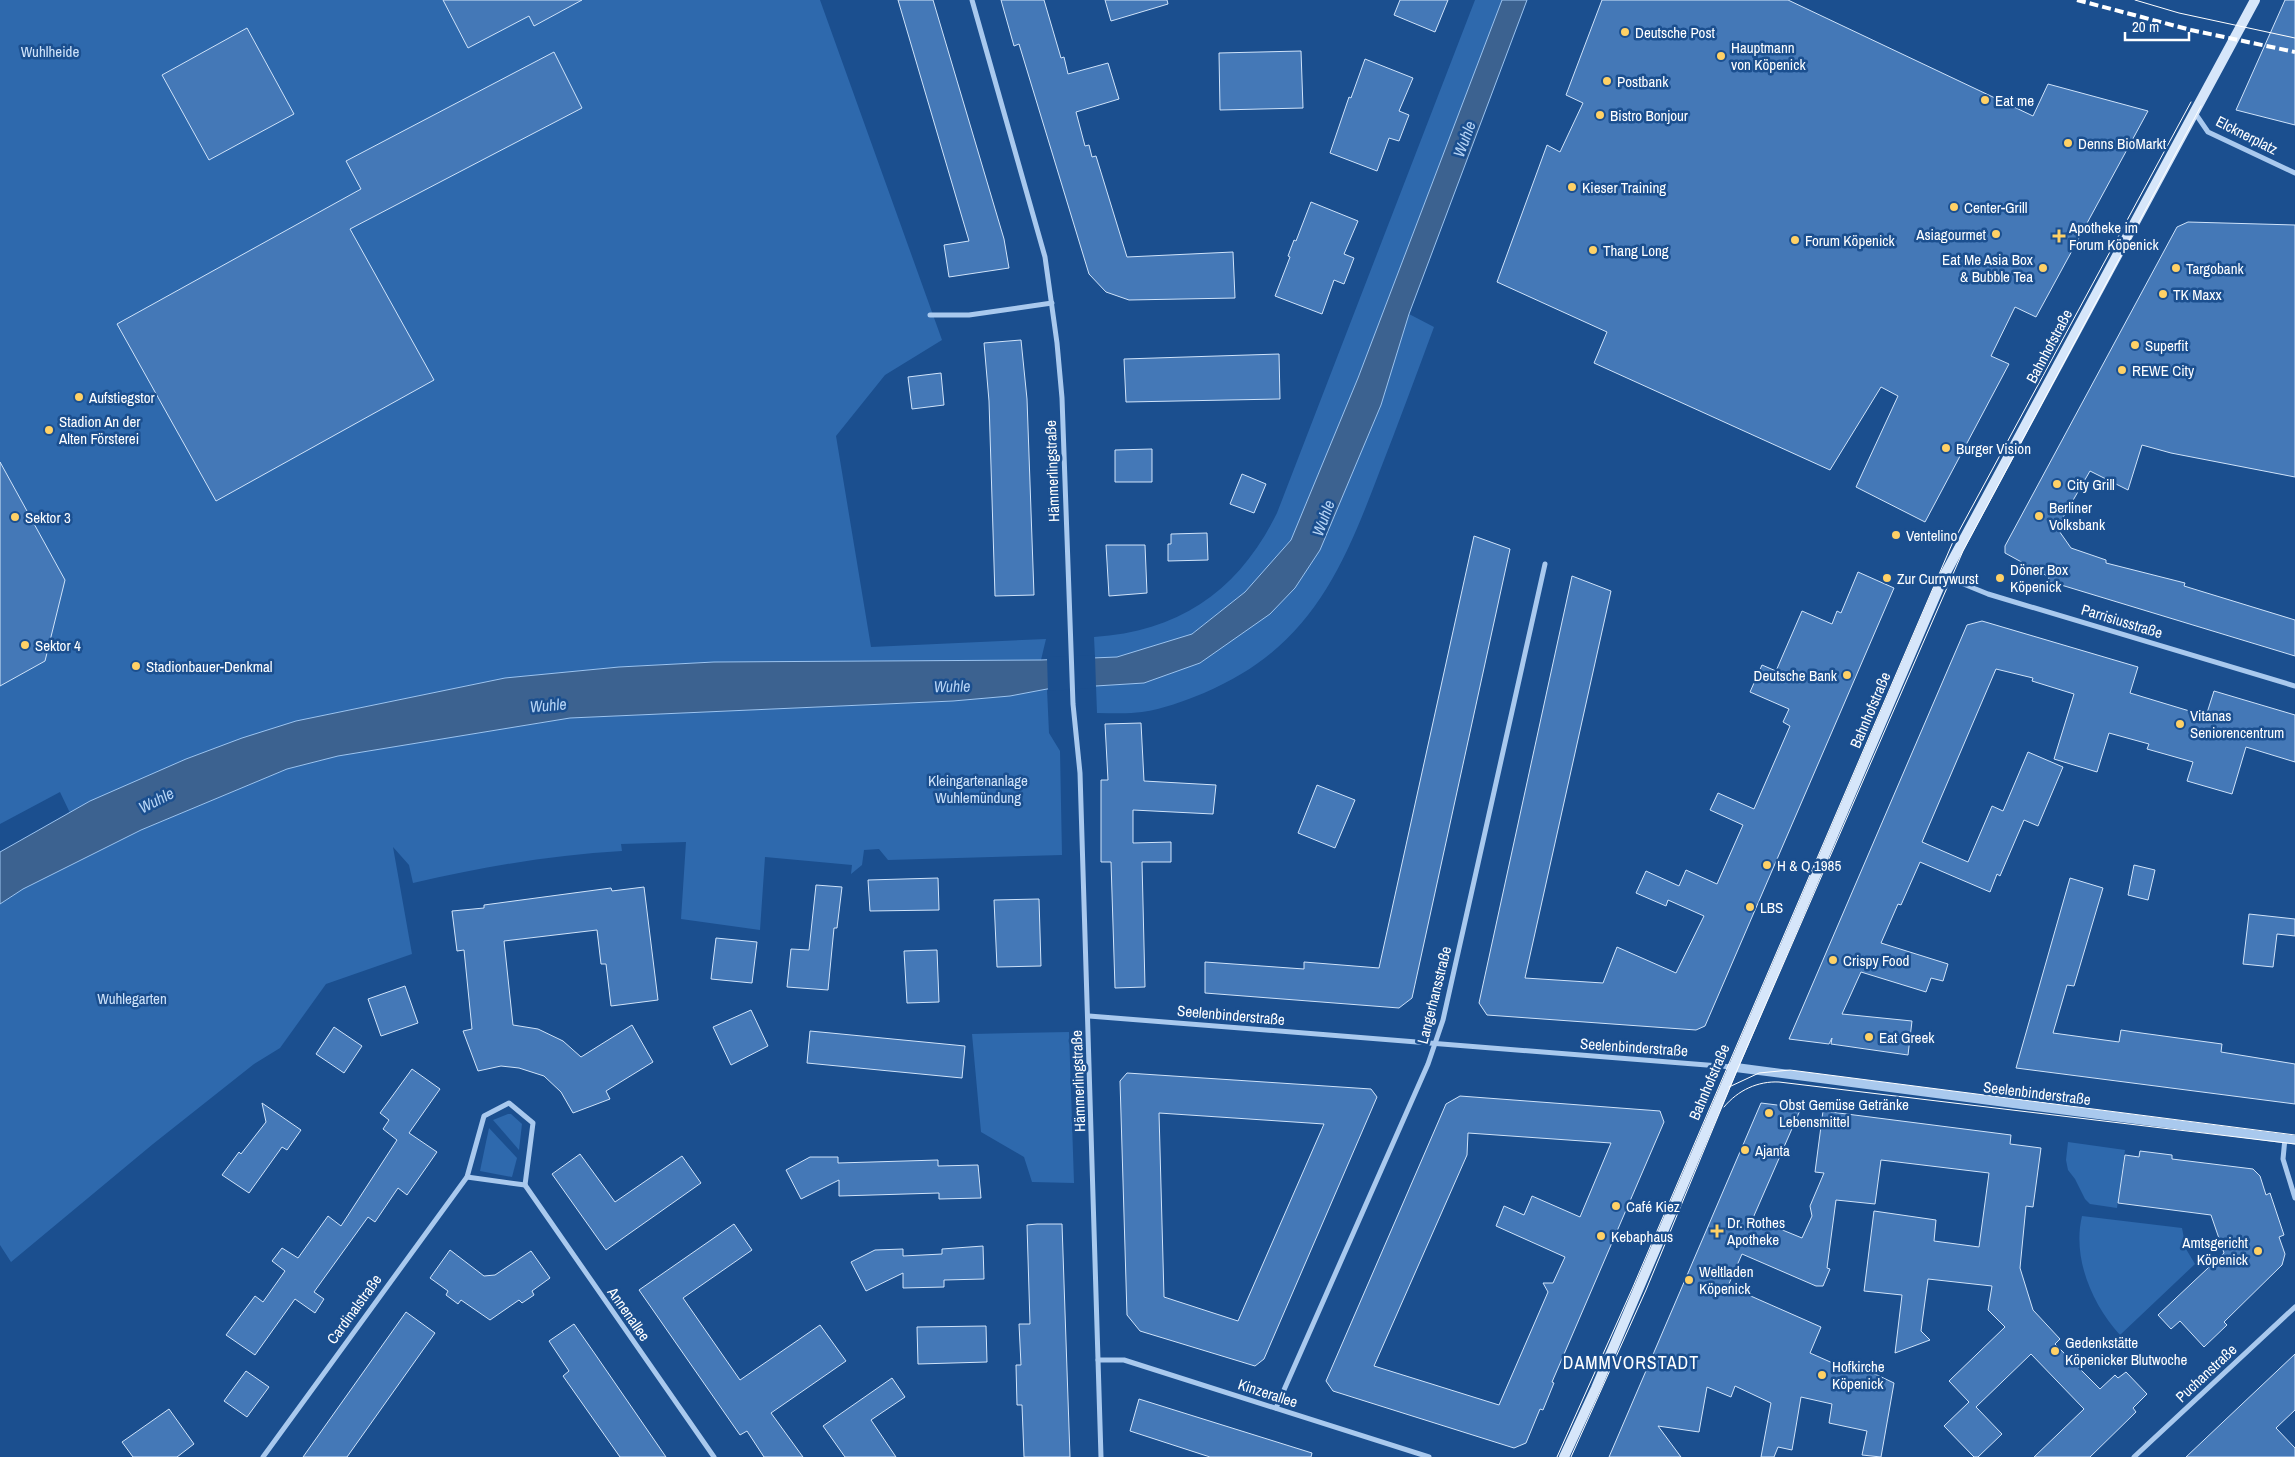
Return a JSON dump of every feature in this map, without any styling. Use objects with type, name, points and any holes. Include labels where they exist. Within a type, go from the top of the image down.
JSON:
[{"type":"main road","name":"Bahnhofstraße","points":[[1564,1457],[1944,576],[2084,313],[2255,0]]},
{"type":"street","name":"Hämmerlingstraße","points":[[972,0],[1045,257],[1062,398],[1074,704],[1080,773],[1101,1457]]},
{"type":"street","name":"Elcknerplatz","points":[[2194,113],[2208,132],[2295,173]]},
{"type":"street","points":[[930,316],[969,315],[1052,304]]},
{"type":"street","name":"Langerhansstraße","points":[[1276,1408],[1435,1045],[1443,1020],[1545,564]]},
{"type":"street","name":"Parrisiusstraße","points":[[1944,576],[1996,596],[2295,686]]},
{"type":"street","name":"Seelenbinderstraße","points":[[1088,1016],[1435,1045],[1732,1067],[2295,1140]]},
{"type":"street","points":[[510,1103],[532,1123],[525,1185],[467,1177],[484,1116],[510,1103]]},
{"type":"street","points":[[2285,1138],[2283,1159],[2295,1198]]},
{"type":"street","name":"Cardinalstraße","points":[[263,1457],[467,1177]]},
{"type":"street","name":"Annenallee","points":[[525,1185],[714,1457]]},
{"type":"street","name":"Puchanstraße","points":[[2134,1457],[2295,1307]]},
{"type":"street","name":"Kinzerallee","points":[[1098,1360],[1124,1360],[1429,1457]]},
{"type":"green space","name":"Wuhlheide","points":[[0,0],[820,0],[942,340],[885,375],[836,436],[871,647],[1046,639],[1041,660],[714,662],[619,667],[505,678],[296,721],[186,759],[70,813],[60,792],[0,824]]},
{"type":"green space","points":[[1475,0],[1502,0],[1358,378],[1291,540],[1245,592],[1192,634],[1117,657],[1095,658],[1094,637],[1125,633],[1154,626],[1204,602],[1245,564],[1262,540],[1277,513]]},
{"type":"green space","points":[[1409,314],[1434,327],[1365,509],[1335,575],[1317,604],[1295,630],[1270,654],[1240,675],[1204,693],[1150,711],[1097,713],[1096,686],[1144,683],[1200,663],[1274,609],[1295,588],[1320,550],[1381,405]]},
{"type":"green space","points":[[1047,689],[1049,733],[1060,751],[1062,855],[888,860],[879,849],[864,850],[862,865],[851,874],[852,865],[765,857],[760,930],[681,919],[686,842],[621,844],[622,851],[569,855],[517,862],[413,883],[409,865],[393,847],[412,954],[326,984],[280,1048],[254,1064],[153,1144],[11,1262],[0,1245],[0,904],[23,889],[141,830],[287,769],[338,756],[570,718],[953,701],[1010,696]]},
{"type":"green space","points":[[1069,1032],[1074,1183],[1032,1182],[1024,1157],[981,1132],[972,1034]]},
{"type":"green space","points":[[511,1114],[522,1124],[519,1150],[493,1120]]},
{"type":"green space","points":[[489,1128],[517,1158],[512,1177],[480,1171]]},
{"type":"green space","points":[[2068,1142],[2125,1150],[2117,1208],[2090,1204],[2085,1199],[2068,1170],[2066,1160]]},
{"type":"green space","points":[[2082,1216],[2182,1228],[2186,1249],[2195,1264],[2120,1335],[2101,1309],[2087,1280],[2080,1248]]},
{"type":"water","name":"Wuhle","points":[[1502,0],[1527,0],[1409,314],[1381,405],[1320,550],[1295,588],[1270,614],[1200,663],[1144,683],[1047,689],[1010,696],[953,701],[570,718],[338,756],[287,769],[141,830],[23,889],[0,904],[0,852],[90,801],[186,759],[242,738],[296,721],[505,678],[619,667],[714,662],[1041,660],[1117,657],[1192,634],[1245,592],[1291,540],[1358,378]]},
{"type":"pier","points":[[1095,655],[1096,688],[1048,691],[1047,657]]},
{"type":"building","points":[[443,0],[582,0],[534,26],[529,16],[468,48]]},
{"type":"building","points":[[898,0],[933,0],[1004,239],[1009,268],[949,277],[944,245],[969,241]]},
{"type":"building","points":[[1001,0],[1044,0],[1061,58],[1064,57],[1068,74],[1108,63],[1119,99],[1076,112],[1085,146],[1089,145],[1092,157],[1096,156],[1127,257],[1233,252],[1235,298],[1129,300],[1106,292],[1089,274],[1019,44],[1014,46]]},
{"type":"building","points":[[1105,0],[1167,0],[1168,4],[1111,21]]},
{"type":"building","points":[[1400,0],[1448,0],[1435,32],[1394,15]]},
{"type":"building","name":"Forum Köpenick","points":[[1602,0],[1788,0],[2033,116],[2048,84],[2148,111],[2036,317],[2015,307],[1991,356],[2009,364],[1925,522],[1856,487],[1898,396],[1881,387],[1830,470],[1594,363],[1607,332],[1497,282],[1547,145],[1560,152],[1583,103],[1566,95]]},
{"type":"building","points":[[2285,0],[2295,0],[2295,125],[2236,110]]},
{"type":"building","points":[[247,28],[294,114],[209,160],[162,75]]},
{"type":"building","points":[[1301,51],[1303,108],[1220,110],[1219,53]]},
{"type":"building","points":[[554,52],[582,108],[350,229],[434,380],[216,501],[117,324],[361,189],[346,161]]},
{"type":"building","points":[[1365,59],[1413,78],[1399,111],[1409,115],[1399,141],[1389,138],[1377,171],[1330,153],[1349,97],[1351,98]]},
{"type":"building","points":[[1311,202],[1358,221],[1344,254],[1354,258],[1344,284],[1334,280],[1322,314],[1275,296],[1290,257],[1288,256],[1294,240],[1296,241]]},
{"type":"building","points":[[2188,222],[2295,225],[2295,477],[2171,453],[2142,445],[2128,490],[2090,471],[2057,528],[2071,548],[2106,560],[2106,563],[2185,583],[2184,586],[2295,620],[2295,656],[2048,581],[2049,577],[2005,553],[2005,546],[2177,227]]},
{"type":"building","points":[[1021,340],[1027,399],[1034,595],[995,596],[989,401],[984,343]]},
{"type":"building","points":[[1279,354],[1280,399],[1126,402],[1124,359]]},
{"type":"building","points":[[941,373],[944,405],[912,409],[908,377]]},
{"type":"building","points":[[1152,449],[1152,482],[1115,482],[1115,450]]},
{"type":"building","name":"Sektor 3","points":[[0,462],[65,580],[45,661],[0,686]]},
{"type":"building","points":[[1242,474],[1266,484],[1254,513],[1230,504]]},
{"type":"building","points":[[1207,533],[1208,560],[1168,561],[1168,544],[1171,544],[1171,534]]},
{"type":"building","points":[[1474,536],[1510,549],[1412,998],[1399,1008],[1205,993],[1205,962],[1304,969],[1304,962],[1379,968]]},
{"type":"building","points":[[1106,545],[1145,545],[1147,593],[1109,596]]},
{"type":"building","points":[[1858,572],[1894,588],[1705,1026],[1696,1030],[1487,1015],[1479,1003],[1572,576],[1611,591],[1525,978],[1603,983],[1617,947],[1676,973],[1704,916],[1668,900],[1666,906],[1636,893],[1646,871],[1679,886],[1686,870],[1717,884],[1743,825],[1710,810],[1718,793],[1754,809],[1790,726],[1783,722],[1789,709],[1750,692],[1762,665],[1776,671],[1802,611],[1832,624],[1837,611],[1841,613]]},
{"type":"building","points":[[1982,621],[2138,667],[2130,693],[2206,716],[2214,691],[2295,715],[2295,762],[2246,747],[2232,794],[2187,781],[2193,762],[2147,749],[2149,744],[2109,733],[2097,772],[2054,759],[2074,694],[2032,681],[2033,678],[1996,669],[1922,842],[1968,862],[1992,806],[2003,811],[2028,752],[2063,767],[2038,826],[2024,820],[2000,876],[1997,874],[1990,892],[1920,862],[1901,905],[1898,904],[1881,943],[1948,964],[1943,981],[1931,978],[1926,992],[1861,972],[1842,1014],[1912,1021],[1908,1055],[1831,1044],[1832,1038],[1829,1044],[1789,1039],[1967,625]]},
{"type":"building","points":[[1141,723],[1144,781],[1216,785],[1213,814],[1133,810],[1133,843],[1171,842],[1171,862],[1142,862],[1145,987],[1115,988],[1111,862],[1101,862],[1101,780],[1108,780],[1105,724]]},
{"type":"building","points":[[1317,785],[1355,800],[1335,848],[1298,833]]},
{"type":"building","points":[[2134,865],[2155,870],[2148,900],[2128,895]]},
{"type":"building","points":[[938,878],[939,910],[870,911],[868,880]]},
{"type":"building","points":[[2070,878],[2103,888],[2074,986],[2067,985],[2053,1033],[2119,1042],[2121,1030],[2222,1044],[2221,1052],[2295,1064],[2295,1104],[2016,1068]]},
{"type":"building","points":[[816,885],[842,887],[837,928],[834,928],[828,990],[787,987],[791,949],[809,950]]},
{"type":"building","points":[[644,887],[658,1000],[611,1006],[606,964],[601,964],[597,930],[504,941],[513,1025],[538,1029],[563,1041],[581,1057],[632,1025],[653,1062],[606,1091],[610,1099],[573,1113],[561,1092],[544,1076],[519,1068],[501,1066],[478,1071],[463,1031],[472,1029],[464,950],[457,951],[452,911],[484,908],[484,905],[611,888],[612,891]]},
{"type":"building","points":[[1039,899],[1041,966],[997,967],[994,900]]},
{"type":"building","points":[[2249,914],[2295,919],[2295,936],[2277,934],[2273,967],[2243,964]]},
{"type":"building","points":[[716,938],[757,942],[752,983],[711,979]]},
{"type":"building","points":[[937,950],[939,1002],[907,1003],[904,951]]},
{"type":"building","points":[[405,986],[418,1023],[381,1036],[368,999]]},
{"type":"building","points":[[751,1010],[768,1046],[731,1065],[713,1027]]},
{"type":"building","points":[[334,1027],[362,1046],[344,1073],[316,1054]]},
{"type":"building","points":[[810,1031],[965,1046],[962,1078],[807,1063]]},
{"type":"building","points":[[412,1069],[440,1089],[409,1133],[437,1152],[407,1195],[398,1188],[375,1222],[368,1217],[314,1292],[324,1299],[315,1313],[295,1299],[255,1355],[226,1335],[255,1296],[263,1302],[285,1271],[272,1261],[282,1248],[298,1258],[328,1216],[341,1226],[397,1140],[383,1129],[389,1120],[380,1113]]},
{"type":"building","points":[[1127,1073],[1371,1089],[1377,1097],[1264,1359],[1255,1366],[1140,1331],[1127,1315],[1120,1081]],"holes":[[[1159,1113],[1324,1124],[1238,1321],[1164,1297]]]},
{"type":"building","points":[[1460,1096],[1660,1111],[1664,1122],[1552,1382],[1554,1383],[1543,1410],[1540,1409],[1526,1443],[1514,1448],[1333,1391],[1326,1381],[1446,1104]],"holes":[[[1468,1133],[1611,1143],[1580,1217],[1532,1196],[1524,1215],[1504,1206],[1496,1226],[1565,1257],[1553,1283],[1543,1283],[1548,1292],[1499,1405],[1374,1366],[1467,1155]]]},
{"type":"building","points":[[262,1103],[301,1130],[287,1150],[282,1147],[249,1193],[222,1175],[239,1152],[241,1154],[266,1122]]},
{"type":"building","points":[[1761,1103],[1801,1108],[1753,1218],[1802,1238],[1812,1216],[1810,1206],[1824,1173],[1815,1172],[1823,1111],[2011,1135],[2010,1144],[2041,1148],[2033,1207],[2026,1206],[2020,1268],[2033,1310],[2060,1339],[2055,1344],[2100,1389],[2115,1375],[2118,1378],[2126,1372],[2147,1394],[2133,1408],[2136,1412],[2090,1457],[2034,1457],[2084,1409],[2031,1354],[1976,1407],[2002,1434],[1978,1457],[1974,1457],[1944,1426],[1969,1402],[1949,1381],[2005,1327],[1988,1310],[1992,1286],[1928,1279],[1921,1331],[1930,1340],[1895,1353],[1902,1295],[1864,1291],[1874,1211],[1936,1220],[1934,1241],[1979,1247],[1989,1173],[1881,1160],[1875,1204],[1836,1200],[1827,1268],[1830,1269],[1823,1286],[1816,1286],[1742,1254],[1728,1286],[1821,1327],[1810,1353],[1853,1372],[1856,1365],[1894,1383],[1881,1457],[1862,1455],[1867,1431],[1829,1423],[1832,1404],[1801,1397],[1792,1450],[1778,1447],[1774,1457],[1761,1457],[1771,1403],[1735,1386],[1731,1397],[1707,1387],[1699,1432],[1658,1426],[1681,1457],[1609,1457]]},
{"type":"building","name":"Amtsgericht Köpenick","points":[[2140,1151],[2172,1155],[2172,1159],[2253,1169],[2260,1176],[2266,1195],[2270,1193],[2284,1235],[2279,1237],[2285,1254],[2282,1265],[2224,1322],[2227,1325],[2204,1347],[2180,1321],[2171,1329],[2158,1315],[2224,1253],[2211,1215],[2118,1203],[2125,1155],[2139,1157]]},
{"type":"building","points":[[580,1154],[615,1202],[682,1156],[701,1183],[606,1250],[552,1174]]},
{"type":"building","points":[[810,1157],[838,1157],[838,1163],[938,1160],[938,1166],[978,1165],[981,1198],[939,1199],[939,1193],[839,1196],[839,1180],[801,1199],[786,1170]]},
{"type":"building","points":[[734,1224],[752,1250],[683,1298],[740,1380],[820,1325],[846,1361],[771,1413],[803,1457],[764,1457],[747,1431],[740,1435],[639,1290]]},
{"type":"building","points":[[1062,1224],[1070,1457],[1024,1457],[1022,1405],[1017,1405],[1016,1365],[1021,1365],[1019,1324],[1030,1324],[1027,1225]]},
{"type":"building","points":[[983,1246],[984,1279],[944,1280],[944,1287],[903,1288],[903,1273],[866,1291],[851,1262],[875,1250],[903,1249],[903,1256],[942,1254],[942,1249]]},
{"type":"building","points":[[450,1250],[484,1276],[495,1275],[531,1251],[550,1278],[532,1291],[534,1295],[522,1303],[519,1300],[490,1320],[461,1300],[458,1304],[446,1295],[448,1291],[430,1278]]},
{"type":"building","points":[[406,1312],[435,1333],[347,1457],[303,1457]]},
{"type":"building","points":[[574,1324],[666,1457],[620,1457],[563,1376],[569,1371],[549,1341]]},
{"type":"building","points":[[986,1326],[987,1362],[918,1364],[917,1327]]},
{"type":"building","points":[[2295,1354],[2295,1410],[2276,1428],[2295,1448],[2295,1457],[2186,1457]]},
{"type":"building","points":[[246,1371],[269,1387],[247,1417],[224,1401]]},
{"type":"building","points":[[892,1378],[905,1397],[871,1420],[896,1457],[845,1457],[823,1426]]},
{"type":"building","points":[[1139,1399],[1312,1453],[1311,1457],[1210,1457],[1130,1431]]},
{"type":"building","points":[[169,1409],[194,1444],[177,1457],[133,1457],[122,1442]]},
{"type":"tram line","points":[[2135,0],[2179,13],[2295,38]]},
{"type":"tram line","points":[[1557,1457],[1633,1287],[1952,544],[2191,102]]},
{"type":"tram line","points":[[1571,1457],[1646,1290],[1738,1068],[1963,551],[2201,106]]},
{"type":"tram line","points":[[1729,1087],[1759,1073],[1790,1070],[2295,1135]]},
{"type":"tram line","points":[[1724,1107],[1742,1091],[1764,1083],[1779,1082],[2295,1144]]},
{"type":"railway","points":[[2077,0],[2191,30],[2295,52]]},
{"type":"place","name":"Deutsche Post","points":[[1625,32]]},
{"type":"place","name":"Hauptmann von Köpenick","points":[[1721,56]]},
{"type":"place","name":"Postbank","points":[[1607,81]]},
{"type":"place","name":"Eat me","points":[[1985,100]]},
{"type":"place","name":"Bistro Bonjour","points":[[1600,115]]},
{"type":"place","name":"Denns BioMarkt","points":[[2068,143]]},
{"type":"place","name":"Kieser Training","points":[[1572,187]]},
{"type":"place","name":"Center-Grill","points":[[1954,207]]},
{"type":"place","name":"Asiagourmet","points":[[1996,234]]},
{"type":"place","name":"Apotheke im Forum Köpenick","points":[[2059,236]]},
{"type":"place","name":"Forum Köpenick","points":[[1795,240]]},
{"type":"place","name":"Thang Long","points":[[1593,250]]},
{"type":"place","name":"Eat Me Asia Box & Bubble Tea","points":[[2043,268]]},
{"type":"place","name":"Targobank","points":[[2176,268]]},
{"type":"place","name":"TK Maxx","points":[[2163,294]]},
{"type":"place","name":"Superfit","points":[[2135,345]]},
{"type":"place","name":"REWE City","points":[[2122,370]]},
{"type":"place","name":"Aufstiegstor","points":[[79,397]]},
{"type":"place","name":"Stadion An der Alten Försterei","points":[[49,430]]},
{"type":"place","name":"Burger Vision","points":[[1946,448]]},
{"type":"place","name":"City Grill","points":[[2057,484]]},
{"type":"place","name":"Berliner Volksbank","points":[[2039,516]]},
{"type":"place","name":"Sektor 3","points":[[15,517]]},
{"type":"place","name":"Ventelino","points":[[1896,535]]},
{"type":"place","name":"Zur Currywurst","points":[[1887,578]]},
{"type":"place","name":"Döner Box Köpenick","points":[[2000,578]]},
{"type":"place","name":"Sektor 4","points":[[25,645]]},
{"type":"place","name":"Stadionbauer-Denkmal","points":[[136,666]]},
{"type":"place","name":"Deutsche Bank","points":[[1847,675]]},
{"type":"place","name":"Vitanas Seniorencentrum","points":[[2180,724]]},
{"type":"place","name":"H & Q 1985","points":[[1767,865]]},
{"type":"place","name":"LBS","points":[[1750,907]]},
{"type":"place","name":"Crispy Food","points":[[1833,960]]},
{"type":"place","name":"Eat Greek","points":[[1869,1037]]},
{"type":"place","name":"Obst Gemüse Getränke Lebensmittel","points":[[1769,1113]]},
{"type":"place","name":"Ajanta","points":[[1745,1150]]},
{"type":"place","name":"Café Kiez","points":[[1616,1206]]},
{"type":"place","name":"Dr. Rothes Apotheke","points":[[1717,1231]]},
{"type":"place","name":"Kebaphaus","points":[[1601,1236]]},
{"type":"place","name":"Amtsgericht Köpenick","points":[[2258,1251]]},
{"type":"place","name":"Weltladen Köpenick","points":[[1689,1280]]},
{"type":"place","name":"Gedenkstätte Köpenicker Blutwoche","points":[[2055,1351]]},
{"type":"place","name":"Hofkirche Köpenick","points":[[1822,1375]]},
{"type":"district","name":"DAMMVORSTADT","points":[[1631,1362]]},
{"type":"park label","name":"Kleingartenanlage Wuhlemündung","points":[[978,788]]},
{"type":"park label","name":"Wuhlegarten","points":[[132,998]]}]
